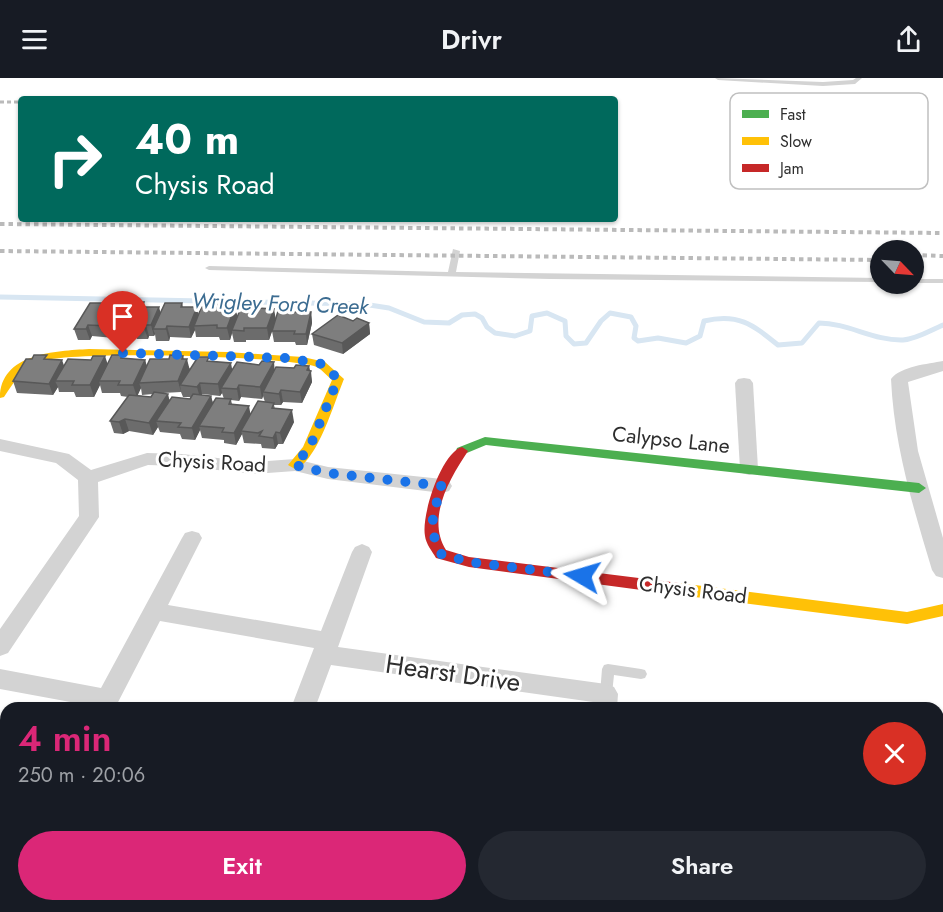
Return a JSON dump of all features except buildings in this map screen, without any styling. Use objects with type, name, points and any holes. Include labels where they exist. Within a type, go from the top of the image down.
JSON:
[{"type":"street","points":[[0,394],[11,373],[39,356],[123,353],[286,358],[322,364],[338,379],[309,449],[294,465]]},
{"type":"street","points":[[943,366],[899,379],[900,404],[919,488],[943,570]]},
{"type":"street","points":[[744,383],[750,469]]},
{"type":"street","name":"Calypso Lane","points":[[442,486],[457,455],[470,446],[485,441],[919,488]]},
{"type":"street","points":[[0,445],[62,458],[88,478],[88,517],[0,647]]},
{"type":"street","name":"Chysis Road","points":[[88,478],[147,459],[182,460],[253,468],[294,465],[328,473],[442,486],[432,518],[432,537],[441,554],[469,562],[907,618],[943,610]]},
{"type":"street","points":[[107,702],[192,538]]},
{"type":"street","points":[[305,702],[324,647],[362,552]]},
{"type":"street","name":"Hearst Drive","points":[[154,611],[324,647],[606,701]]},
{"type":"street","points":[[0,679],[102,702]]},
{"type":"lane","points":[[718,78],[822,84],[855,82],[859,78]]},
{"type":"lane","points":[[452,274],[456,251]]},
{"type":"lane","points":[[209,268],[870,280]]},
{"type":"lane","points":[[924,281],[943,281]]},
{"type":"lane","points":[[606,701],[608,669],[641,674]]},
{"type":"waterway","name":"Wrigley Ford Creek","points":[[0,297],[363,304],[389,308],[424,322],[449,323],[462,315],[475,314],[482,318],[487,327],[495,333],[515,336],[530,331],[532,316],[547,313],[565,321],[566,336],[574,344],[586,343],[601,321],[610,313],[631,317],[636,326],[634,338],[638,341],[658,338],[686,343],[700,336],[704,321],[726,318],[752,326],[778,345],[802,343],[819,323],[840,326],[892,340],[919,336],[943,325]]},
{"type":"railway","points":[[0,102],[18,102]]},
{"type":"railway","points":[[0,224],[943,233]]},
{"type":"railway","points":[[0,251],[870,260]]},
{"type":"railway","points":[[924,255],[943,256]]},
{"type":"traffic: fast","points":[[462,451],[485,441],[919,488]]},
{"type":"traffic: slow","points":[[0,394],[15,372],[31,360],[56,354],[89,352],[227,355],[303,360],[321,364],[338,379],[309,449],[295,465]]},
{"type":"traffic: slow","points":[[679,589],[907,618],[943,610]]},
{"type":"traffic: jam","points":[[462,451],[444,479],[432,517],[432,537],[441,554],[469,562],[679,589]]},
{"type":"route","points":[[123,353],[286,358],[322,364],[338,379],[309,449],[294,465],[328,473],[442,486],[432,518],[432,537],[441,554],[469,562],[582,576]]}]
